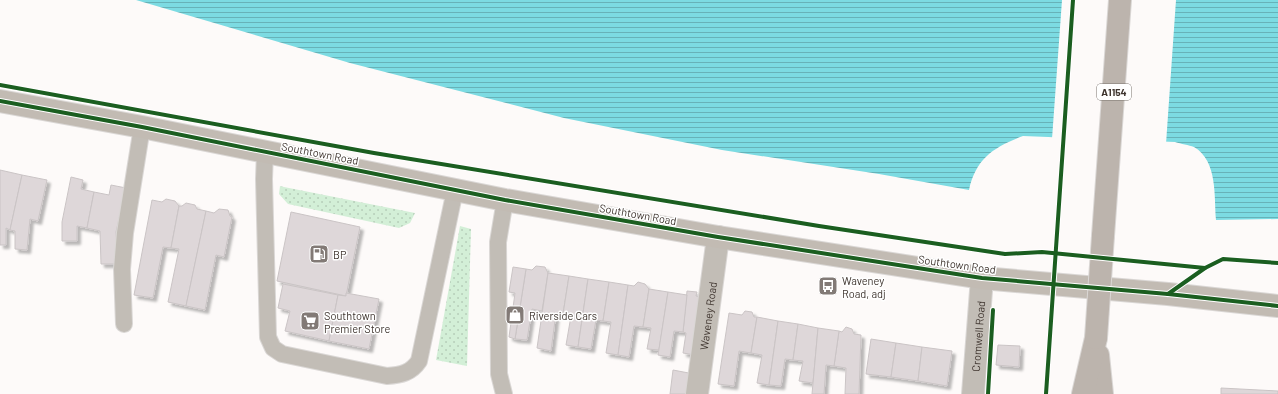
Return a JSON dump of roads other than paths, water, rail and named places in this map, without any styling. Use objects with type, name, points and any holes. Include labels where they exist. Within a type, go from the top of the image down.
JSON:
[{"type":"main road","name":"A1154","points":[[1083,394],[1096,338],[1120,0]]},
{"type":"main road","name":"A1154","points":[[1096,338],[1102,394]]},
{"type":"street","name":"Southtown Road","points":[[0,101],[265,151],[505,200],[718,237],[982,278],[1168,294],[1278,306]]},
{"type":"street","name":"Waveney Road","points":[[697,394],[718,237]]},
{"type":"street","name":"Cromwell Road","points":[[973,394],[982,278]]},
{"type":"lane","points":[[124,324],[122,269],[142,127]]},
{"type":"lane","points":[[265,151],[264,179],[268,337],[273,348],[282,354],[387,376],[402,375],[414,368],[419,361],[455,190]]},
{"type":"lane","points":[[504,394],[499,374],[498,242],[505,200]]},
{"type":"water","points":[[136,0],[1278,0],[1278,219],[1216,220],[1213,180],[1207,161],[1202,153],[1194,147],[1175,142],[1023,136],[995,149],[988,155],[976,170],[969,190],[879,174],[722,150],[564,118],[350,63]]},
{"type":"place","name":"BP","points":[[319,254]]},
{"type":"place","name":"Waveney Road, adj","points":[[828,286]]},
{"type":"place","name":"Riverside Cars","points":[[515,315]]},
{"type":"place","name":"Southtown Premier Store","points":[[310,321]]}]
